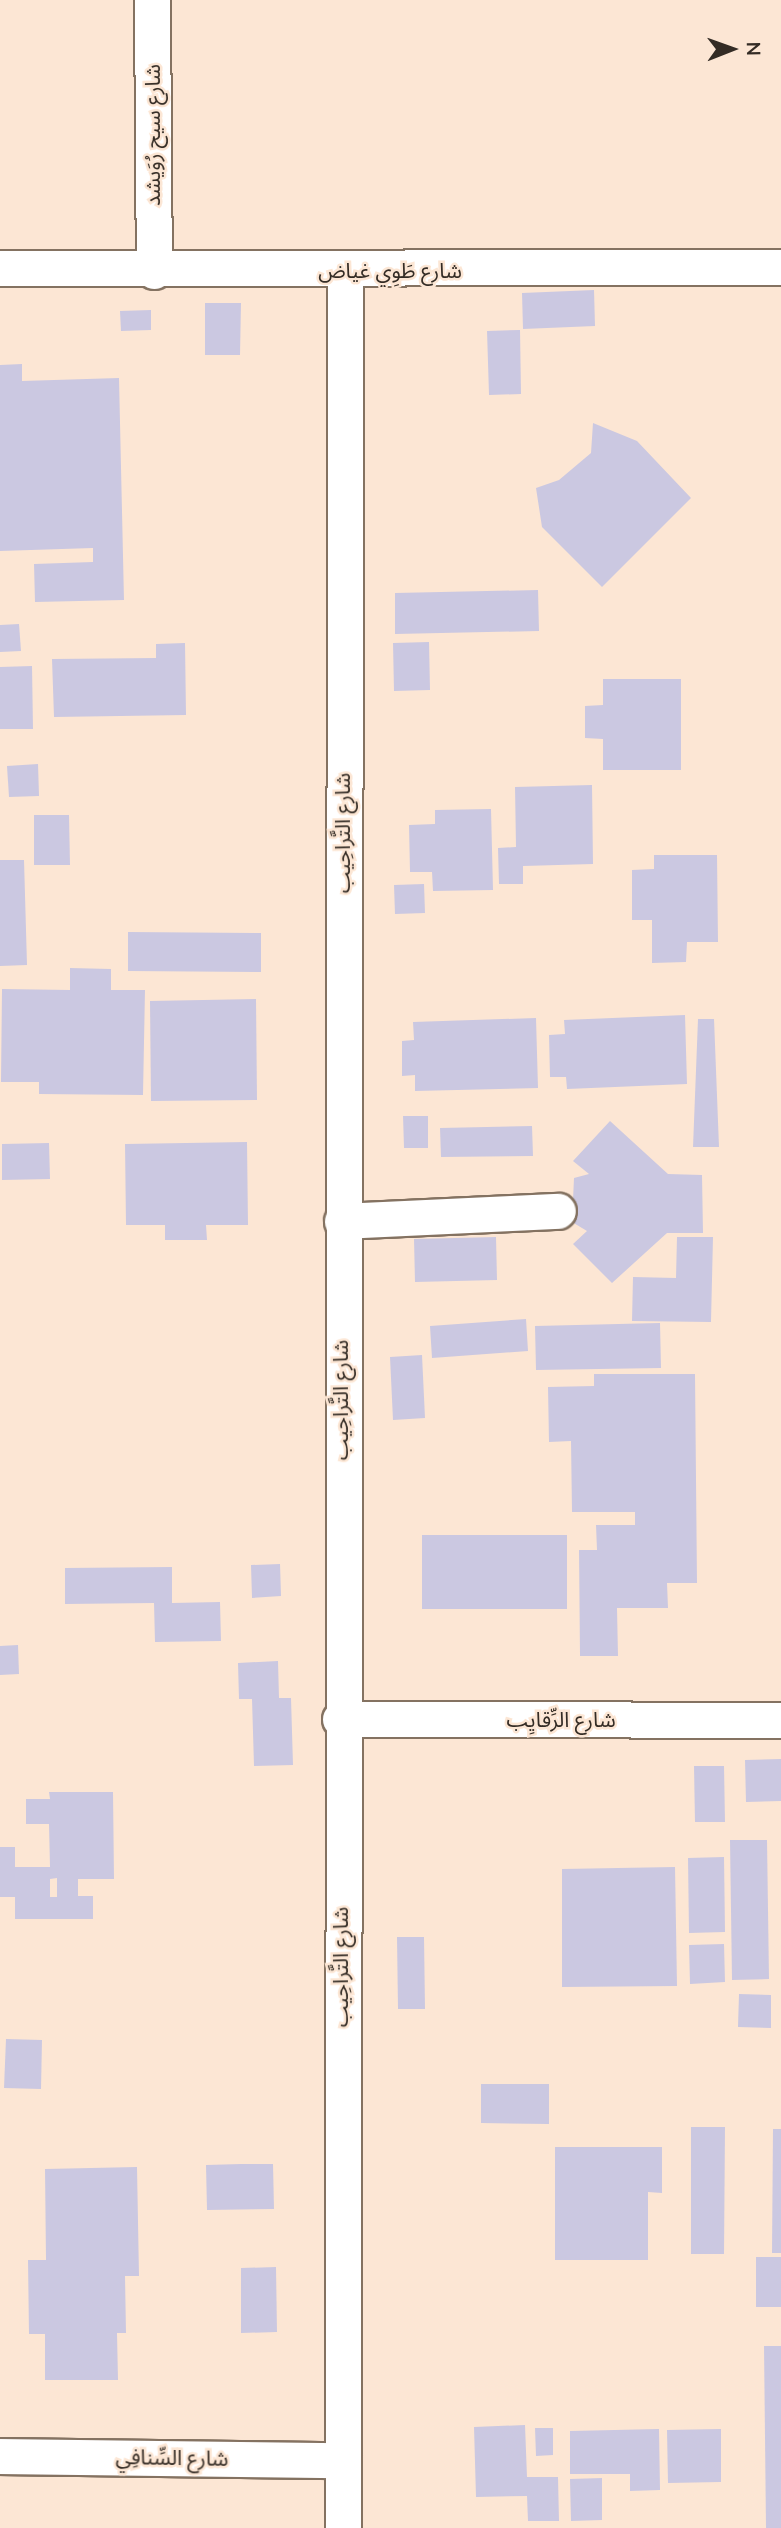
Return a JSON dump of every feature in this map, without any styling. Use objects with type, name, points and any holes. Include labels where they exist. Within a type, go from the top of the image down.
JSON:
[{"type":"street","name":"شارع سيح رُوَيشد","points":[[152,0],[154,271]]},
{"type":"street","name":"شارع طَوِي غياض","points":[[0,268],[345,272],[781,267]]},
{"type":"street","name":"شارع التَّراحِيب","points":[[343,2528],[340,1719],[345,272]]},
{"type":"street","points":[[342,1222],[558,1210]]},
{"type":"street","name":"شارع الرِّقايِب","points":[[340,1719],[781,1720]]},
{"type":"street","name":"شارع السِّنافِي","points":[[0,2456],[343,2460]]},
{"type":"building","points":[[594,290],[595,326],[523,329],[522,293]]},
{"type":"building","points":[[205,303],[241,303],[240,355],[205,355]]},
{"type":"building","points":[[151,310],[151,330],[121,331],[120,311]]},
{"type":"building","points":[[520,330],[521,394],[489,395],[487,331]]},
{"type":"building","points":[[22,364],[22,381],[119,378],[124,600],[35,602],[34,564],[93,562],[93,548],[0,551],[0,365]]},
{"type":"building","points":[[593,423],[637,441],[691,498],[602,587],[542,527],[536,488],[559,480],[591,453]]},
{"type":"building","points":[[538,590],[539,631],[395,634],[395,593]]},
{"type":"building","points":[[19,624],[21,651],[0,652],[0,625]]},
{"type":"building","points":[[429,642],[430,690],[394,691],[393,643]]},
{"type":"building","points":[[185,643],[186,715],[54,717],[52,659],[156,658],[156,644]]},
{"type":"building","points":[[32,666],[33,729],[0,729],[0,667]]},
{"type":"building","points":[[603,679],[681,679],[681,770],[603,770],[603,739],[585,738],[585,706],[603,705]]},
{"type":"building","points":[[38,764],[39,796],[9,797],[7,766]]},
{"type":"building","points":[[592,785],[593,864],[523,866],[523,884],[499,884],[498,848],[516,847],[515,787]]},
{"type":"building","points":[[491,809],[493,890],[433,891],[432,872],[410,872],[409,825],[435,824],[435,810]]},
{"type":"building","points":[[34,815],[69,815],[70,865],[34,865]]},
{"type":"building","points":[[654,855],[717,855],[718,942],[687,942],[686,962],[652,963],[652,920],[632,920],[632,870],[654,869]]},
{"type":"building","points":[[0,860],[24,860],[27,965],[0,966]]},
{"type":"building","points":[[424,884],[425,913],[395,914],[394,885]]},
{"type":"building","points":[[128,932],[261,933],[261,972],[128,971]]},
{"type":"building","points":[[70,968],[111,969],[111,990],[145,990],[143,1095],[39,1094],[39,1082],[1,1082],[2,989],[70,990]]},
{"type":"building","points":[[256,999],[257,1100],[151,1101],[150,1001]]},
{"type":"building","points":[[685,1015],[687,1084],[567,1089],[566,1077],[550,1077],[549,1035],[565,1034],[564,1020]]},
{"type":"building","points":[[536,1018],[538,1088],[415,1091],[415,1075],[402,1076],[402,1041],[414,1040],[413,1022]]},
{"type":"building","points":[[698,1019],[714,1019],[719,1147],[693,1147]]},
{"type":"building","points":[[403,1116],[428,1116],[428,1148],[404,1148]]},
{"type":"building","points":[[610,1121],[668,1174],[702,1175],[703,1233],[667,1233],[612,1283],[573,1244],[587,1231],[572,1222],[574,1178],[589,1174],[573,1161]]},
{"type":"building","points":[[532,1126],[533,1156],[441,1157],[440,1128]]},
{"type":"building","points":[[247,1142],[248,1225],[206,1225],[207,1240],[165,1240],[165,1225],[126,1225],[125,1144]]},
{"type":"building","points":[[49,1143],[50,1179],[2,1180],[2,1144]]},
{"type":"building","points":[[496,1237],[497,1280],[415,1282],[414,1239]]},
{"type":"building","points":[[677,1237],[713,1237],[711,1322],[632,1321],[633,1277],[676,1278]]},
{"type":"building","points":[[526,1319],[528,1351],[432,1358],[430,1326]]},
{"type":"building","points":[[660,1323],[661,1368],[536,1370],[535,1326]]},
{"type":"building","points":[[422,1355],[425,1418],[393,1420],[390,1357]]},
{"type":"building","points":[[594,1374],[695,1374],[697,1583],[667,1583],[668,1608],[617,1608],[618,1656],[580,1656],[579,1550],[597,1550],[596,1525],[635,1525],[635,1512],[572,1512],[571,1441],[549,1442],[548,1387],[594,1386]]},
{"type":"building","points":[[422,1535],[567,1535],[567,1609],[422,1609]]},
{"type":"building","points":[[280,1564],[281,1596],[252,1598],[251,1565]]},
{"type":"building","points":[[172,1567],[172,1603],[220,1602],[221,1641],[155,1642],[154,1603],[65,1604],[65,1568]]},
{"type":"building","points":[[18,1645],[19,1674],[0,1675],[0,1646]]},
{"type":"building","points":[[278,1661],[279,1698],[291,1698],[293,1765],[254,1766],[252,1699],[239,1699],[238,1663]]},
{"type":"building","points":[[781,1759],[781,1801],[746,1802],[745,1760]]},
{"type":"building","points":[[694,1766],[724,1766],[725,1822],[695,1822]]},
{"type":"building","points":[[49,1792],[113,1792],[114,1879],[78,1879],[78,1896],[93,1896],[93,1919],[15,1919],[15,1897],[0,1897],[0,1847],[15,1847],[15,1867],[50,1867],[49,1824],[26,1824],[26,1799],[50,1799]],"holes":[[[57,1878],[57,1897],[50,1897],[50,1879]]]},
{"type":"building","points":[[730,1840],[767,1840],[769,1979],[732,1980]]},
{"type":"building","points":[[724,1857],[725,1932],[689,1933],[688,1858]]},
{"type":"building","points":[[675,1867],[677,1986],[562,1987],[562,1869]]},
{"type":"building","points":[[397,1937],[424,1937],[425,2009],[398,2009]]},
{"type":"building","points":[[724,1944],[725,1982],[690,1984],[689,1945]]},
{"type":"building","points":[[739,1994],[771,1995],[771,2028],[738,2027]]},
{"type":"building","points":[[6,2039],[42,2040],[41,2089],[4,2088]]},
{"type":"building","points":[[481,2084],[549,2084],[549,2124],[481,2123]]},
{"type":"building","points":[[691,2127],[725,2127],[724,2254],[691,2254]]},
{"type":"building","points":[[773,2129],[781,2129],[781,2253],[772,2253]]},
{"type":"building","points":[[555,2147],[662,2147],[662,2193],[648,2192],[648,2260],[555,2260]]},
{"type":"building","points":[[273,2164],[274,2209],[207,2210],[206,2165]]},
{"type":"building","points":[[137,2167],[139,2276],[125,2276],[126,2333],[117,2333],[118,2380],[45,2380],[45,2334],[29,2334],[28,2260],[46,2260],[45,2169]]},
{"type":"building","points":[[756,2257],[781,2257],[781,2307],[756,2307]]},
{"type":"building","points":[[276,2267],[277,2332],[241,2333],[241,2268]]},
{"type":"building","points":[[764,2346],[781,2346],[781,2528],[766,2528]]},
{"type":"building","points":[[525,2425],[527,2477],[558,2477],[559,2521],[528,2521],[527,2496],[476,2497],[474,2427]]},
{"type":"building","points":[[535,2428],[553,2428],[553,2455],[536,2456]]},
{"type":"building","points":[[659,2429],[660,2490],[630,2491],[630,2474],[570,2474],[570,2431]]},
{"type":"building","points":[[721,2429],[721,2482],[668,2483],[667,2430]]},
{"type":"building","points":[[602,2478],[602,2520],[571,2521],[570,2479]]}]
